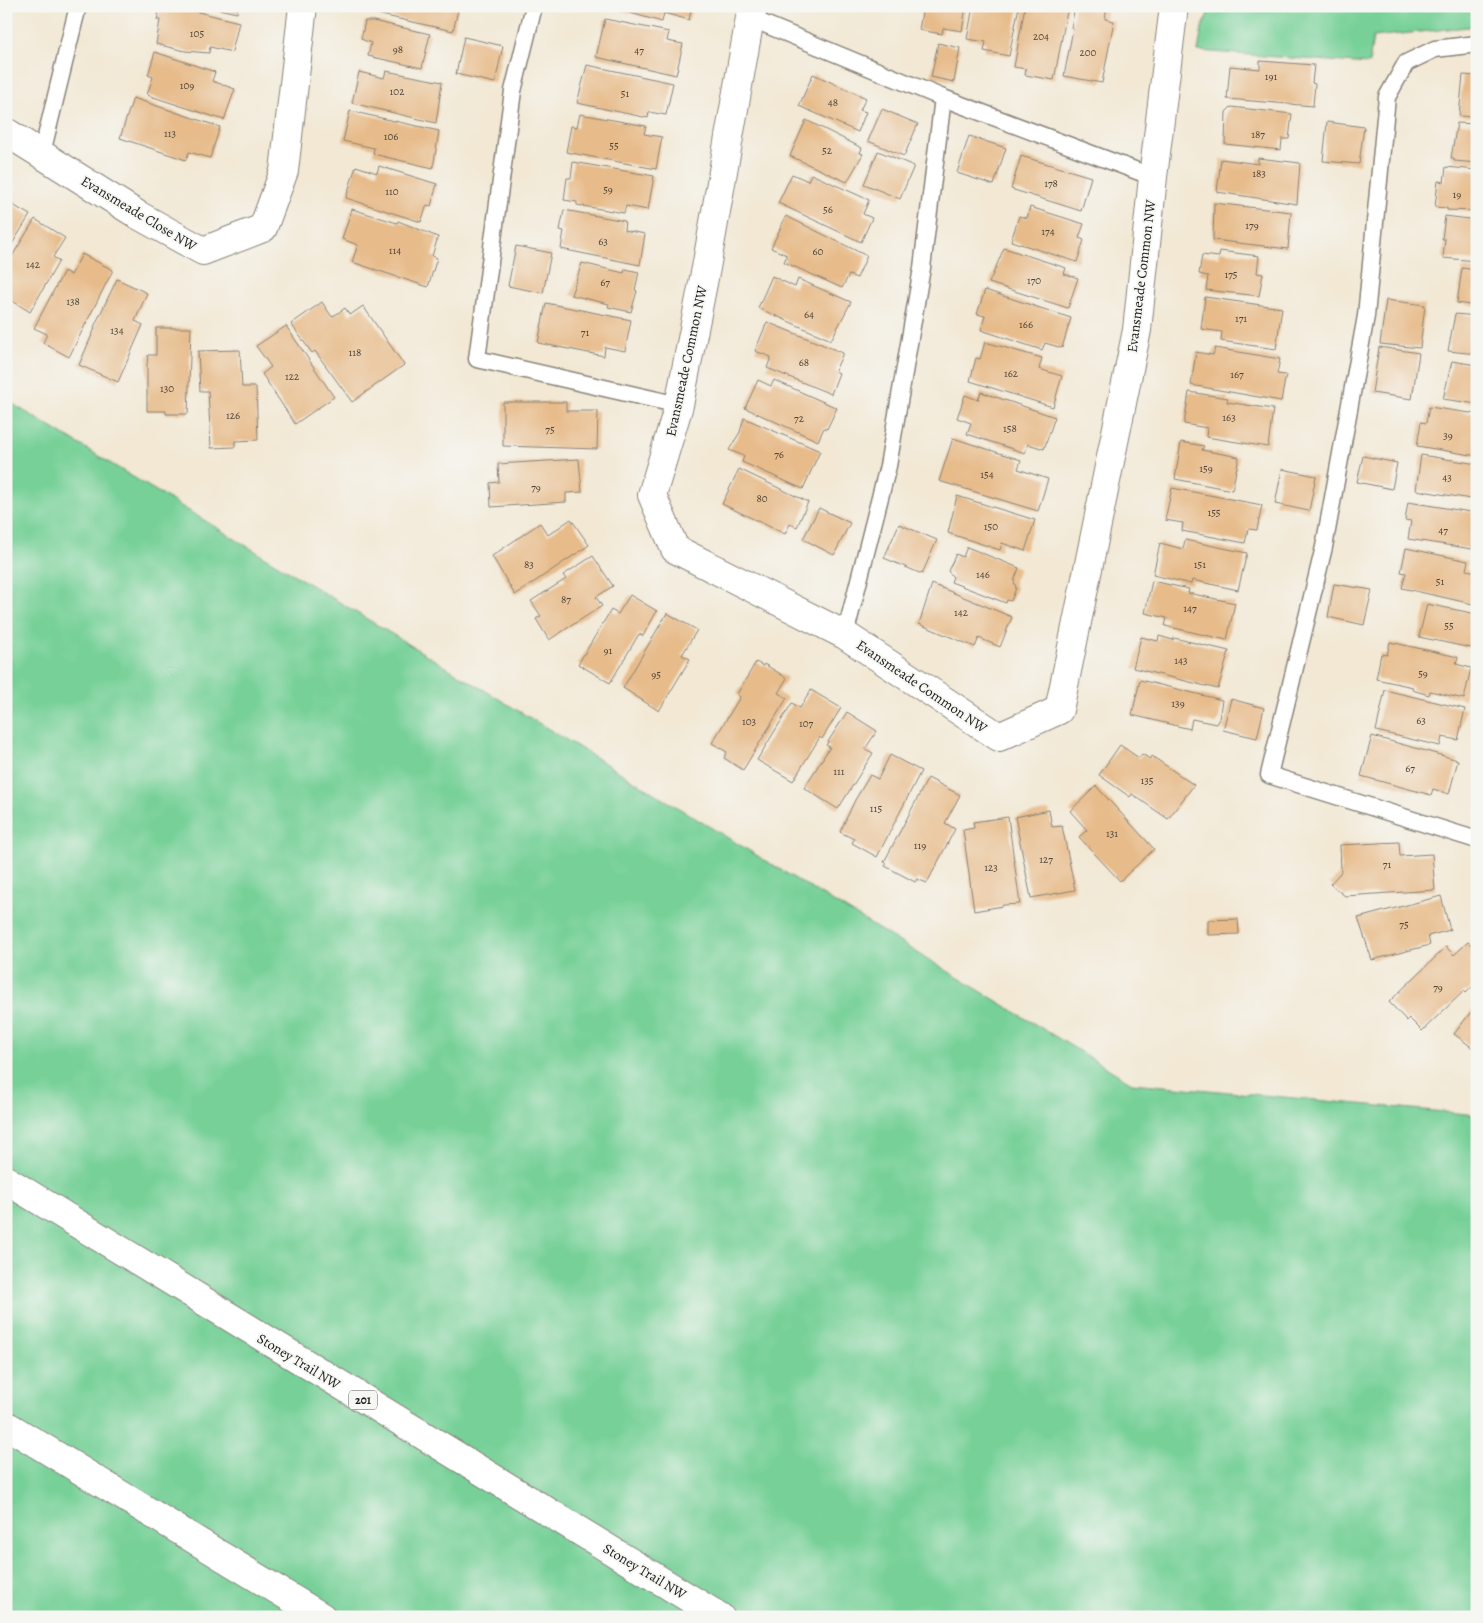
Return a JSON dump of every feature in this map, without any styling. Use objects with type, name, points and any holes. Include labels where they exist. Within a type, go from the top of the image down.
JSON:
[{"type":"main road","name":"Evansmeade Close NW","points":[[6,132],[138,215],[202,251],[263,228],[284,171],[303,6]]},
{"type":"main road","name":"Evansmeade Common NW","points":[[752,12],[706,268],[679,405],[652,495],[674,549],[845,635],[999,737],[1059,710],[1137,330],[1174,6]]},
{"type":"main road","name":"Stoney Trail NW","points":[[6,1180],[720,1617]]},
{"type":"main road","points":[[6,1425],[322,1617]]},
{"type":"lane","points":[[42,153],[78,6]]},
{"type":"lane","points":[[534,6],[513,91],[477,358],[679,405]]},
{"type":"lane","points":[[752,12],[943,98],[1153,177]]},
{"type":"lane","points":[[1477,44],[1435,48],[1406,62],[1387,97],[1366,316],[1324,546],[1269,775],[1477,840]]},
{"type":"lane","points":[[845,635],[890,457],[922,268],[943,98]]},
{"type":"green space","points":[[1211,6],[1477,6],[1477,26],[1373,37],[1369,64],[1198,51],[1202,28]]},
{"type":"green space","points":[[6,400],[1132,1083],[1477,1115],[1477,1617],[6,1617]]},
{"type":"building","points":[[160,6],[185,11],[186,9],[239,22],[232,52],[210,47],[209,53],[185,51],[156,44],[160,20],[157,20]]},
{"type":"building","points":[[205,6],[238,6],[237,13]]},
{"type":"building","points":[[369,6],[459,6],[453,31],[368,12]]},
{"type":"building","points":[[606,6],[692,6],[689,20],[664,13],[662,22]]},
{"type":"building","points":[[923,6],[966,6],[962,31],[943,28],[942,34],[919,30]]},
{"type":"building","points":[[973,6],[1019,6],[1009,56],[984,51],[986,42],[967,39]]},
{"type":"building","points":[[1025,6],[1068,6],[1054,80],[1025,75],[1026,69],[1014,67]]},
{"type":"building","points":[[1075,6],[1107,6],[1105,19],[1114,21],[1102,83],[1064,76],[1073,29],[1071,28]]},
{"type":"building","points":[[605,19],[669,32],[667,41],[683,44],[676,75],[596,57]]},
{"type":"building","points":[[365,21],[373,21],[430,34],[422,68],[368,56],[371,43],[361,39]]},
{"type":"building","points":[[464,37],[503,46],[495,83],[456,74]]},
{"type":"building","points":[[938,43],[960,48],[954,82],[931,77]]},
{"type":"building","points":[[155,52],[215,72],[212,81],[235,89],[224,120],[147,95],[153,77],[148,75]]},
{"type":"building","points":[[1260,61],[1314,65],[1312,83],[1315,84],[1313,106],[1227,99],[1230,66],[1260,69]]},
{"type":"building","points":[[587,65],[673,83],[666,115],[649,112],[648,118],[577,103]]},
{"type":"building","points":[[386,71],[442,82],[436,123],[352,103],[359,72],[384,78]]},
{"type":"building","points":[[813,74],[866,98],[860,110],[866,112],[858,132],[799,106]]},
{"type":"building","points":[[1463,75],[1477,76],[1477,117],[1459,116]]},
{"type":"building","points":[[133,98],[220,127],[210,158],[189,152],[186,160],[120,138]]},
{"type":"building","points":[[1231,107],[1292,114],[1289,139],[1282,139],[1281,150],[1225,144],[1226,112]]},
{"type":"building","points":[[882,109],[918,124],[904,156],[868,141]]},
{"type":"building","points":[[350,111],[439,131],[433,168],[373,154],[374,148],[343,141]]},
{"type":"building","points":[[580,114],[646,126],[644,134],[662,137],[656,169],[566,152],[571,126],[577,127]]},
{"type":"building","points":[[806,120],[862,148],[860,153],[863,154],[847,182],[790,156]]},
{"type":"building","points":[[1327,122],[1364,127],[1359,164],[1323,161]]},
{"type":"building","points":[[1457,123],[1477,124],[1477,163],[1454,161],[1454,158],[1451,158]]},
{"type":"building","points":[[969,136],[1006,148],[994,185],[957,173]]},
{"type":"building","points":[[878,151],[914,166],[900,199],[864,184]]},
{"type":"building","points":[[1021,156],[1091,177],[1081,211],[1011,189]]},
{"type":"building","points":[[1258,158],[1300,163],[1297,204],[1217,192],[1221,159],[1258,164]]},
{"type":"building","points":[[573,162],[654,176],[648,210],[626,206],[624,213],[577,205],[577,202],[564,200],[567,178],[571,178]]},
{"type":"building","points":[[356,166],[377,173],[379,166],[437,184],[431,206],[427,205],[421,222],[346,198]]},
{"type":"building","points":[[1446,167],[1477,170],[1477,211],[1447,210],[1447,208],[1435,207],[1438,181],[1444,182]]},
{"type":"building","points":[[792,174],[808,181],[811,174],[869,200],[863,214],[872,218],[861,242],[778,203]]},
{"type":"building","points":[[6,201],[30,215],[6,254]]},
{"type":"building","points":[[1214,203],[1291,212],[1288,249],[1213,240]]},
{"type":"building","points":[[1030,207],[1084,224],[1079,238],[1084,240],[1077,262],[1011,241],[1019,216],[1027,218]]},
{"type":"building","points":[[352,209],[397,223],[398,221],[438,237],[432,256],[437,258],[428,287],[352,262],[358,245],[342,239]]},
{"type":"building","points":[[564,210],[625,221],[624,230],[645,234],[640,265],[561,249],[564,231],[560,230]]},
{"type":"building","points":[[786,216],[867,256],[857,278],[849,275],[842,288],[784,262],[787,255],[771,248]]},
{"type":"building","points":[[1445,216],[1477,220],[1477,261],[1443,258],[1445,239],[1442,239]]},
{"type":"building","points":[[35,219],[65,238],[53,257],[59,261],[30,312],[6,295],[6,266]]},
{"type":"building","points":[[516,246],[551,253],[543,293],[508,286]]},
{"type":"building","points":[[1004,248],[1066,268],[1064,274],[1078,278],[1068,308],[989,283]]},
{"type":"building","points":[[1220,251],[1259,256],[1257,273],[1263,274],[1259,296],[1206,290],[1208,276],[1199,274],[1202,255],[1219,257]]},
{"type":"building","points":[[82,254],[113,270],[69,357],[43,343],[47,334],[34,328],[64,271],[71,275]]},
{"type":"building","points":[[582,263],[624,273],[625,269],[639,272],[635,290],[637,291],[631,312],[608,307],[609,304],[571,295]]},
{"type":"building","points":[[1462,268],[1477,270],[1477,306],[1457,303]]},
{"type":"building","points":[[772,276],[795,287],[798,279],[851,302],[831,340],[758,308]]},
{"type":"building","points":[[117,279],[147,293],[135,321],[143,325],[118,382],[79,365],[94,327]]},
{"type":"building","points":[[985,290],[1071,318],[1062,348],[1045,343],[1042,350],[981,330],[985,316],[977,314]]},
{"type":"building","points":[[1205,297],[1282,308],[1276,349],[1221,341],[1222,332],[1201,329]]},
{"type":"building","points":[[1386,300],[1425,305],[1420,348],[1380,344]]},
{"type":"building","points":[[322,302],[332,317],[345,308],[350,315],[363,306],[404,365],[352,402],[315,351],[312,353],[291,324]]},
{"type":"building","points":[[546,303],[631,320],[625,351],[605,347],[604,356],[538,343]]},
{"type":"building","points":[[1455,314],[1477,316],[1477,354],[1448,351]]},
{"type":"building","points":[[767,322],[843,353],[835,371],[839,373],[831,394],[767,368],[771,357],[755,351]]},
{"type":"building","points":[[286,326],[334,397],[295,424],[262,374],[271,367],[256,346]]},
{"type":"building","points":[[156,328],[191,328],[188,414],[166,414],[166,411],[147,411],[148,355],[156,355]]},
{"type":"building","points":[[985,342],[1042,358],[1039,369],[1062,376],[1053,407],[970,381],[976,358],[980,359]]},
{"type":"building","points":[[1379,347],[1419,353],[1412,399],[1372,393]]},
{"type":"building","points":[[1215,348],[1280,359],[1277,374],[1286,375],[1281,401],[1191,385],[1196,352],[1213,355]]},
{"type":"building","points":[[240,350],[242,387],[256,387],[258,440],[235,441],[235,447],[211,448],[208,391],[200,391],[198,351]]},
{"type":"building","points":[[1452,361],[1477,365],[1477,404],[1443,399]]},
{"type":"building","points":[[758,380],[771,386],[774,380],[837,408],[827,429],[824,428],[818,441],[745,408]]},
{"type":"building","points":[[981,392],[1055,417],[1044,449],[1028,444],[1025,453],[967,434],[971,423],[957,418],[965,395],[978,400]]},
{"type":"building","points":[[1189,392],[1228,398],[1227,402],[1273,409],[1268,447],[1206,437],[1207,428],[1184,424]]},
{"type":"building","points":[[503,402],[566,402],[566,411],[598,411],[597,449],[503,446]]},
{"type":"building","points":[[1429,407],[1477,414],[1477,456],[1417,446],[1421,422],[1426,423]]},
{"type":"building","points":[[744,418],[820,451],[803,489],[742,462],[744,456],[729,450],[740,432]]},
{"type":"building","points":[[953,438],[1021,460],[1018,469],[1048,479],[1038,511],[939,481]]},
{"type":"building","points":[[1181,442],[1204,446],[1202,450],[1239,457],[1232,490],[1175,479]]},
{"type":"building","points":[[1421,455],[1477,464],[1477,500],[1416,490]]},
{"type":"building","points":[[1363,456],[1397,463],[1392,489],[1357,482]]},
{"type":"building","points":[[579,459],[582,492],[566,493],[566,502],[491,507],[490,483],[499,482],[498,464]]},
{"type":"building","points":[[739,469],[808,502],[797,527],[790,524],[785,534],[722,504]]},
{"type":"building","points":[[1282,469],[1316,476],[1309,511],[1275,504]]},
{"type":"building","points":[[1172,488],[1262,505],[1257,530],[1248,529],[1245,543],[1182,531],[1183,523],[1165,520]]},
{"type":"building","points":[[957,496],[1035,520],[1025,551],[1002,543],[1000,550],[948,533]]},
{"type":"building","points":[[1408,502],[1477,513],[1477,545],[1473,544],[1472,549],[1408,539],[1411,521],[1405,520]]},
{"type":"building","points":[[819,508],[850,523],[834,555],[803,539]]},
{"type":"building","points":[[571,519],[589,545],[515,595],[492,556],[540,523],[548,535]]},
{"type":"building","points":[[899,524],[937,540],[922,574],[884,558]]},
{"type":"building","points":[[1185,540],[1247,553],[1238,590],[1192,580],[1191,584],[1153,575],[1160,543],[1183,549]]},
{"type":"building","points":[[967,547],[1019,568],[1014,581],[1016,588],[1011,601],[1007,600],[1006,603],[951,582],[953,577],[948,571],[956,554],[963,557]]},
{"type":"building","points":[[1406,548],[1468,561],[1466,570],[1477,572],[1477,605],[1402,588],[1406,573],[1401,572]]},
{"type":"building","points":[[593,556],[613,586],[596,597],[602,606],[549,640],[536,619],[541,616],[531,601],[566,579],[563,575]]},
{"type":"building","points":[[1152,581],[1189,589],[1188,593],[1235,603],[1227,640],[1165,626],[1167,618],[1145,613]]},
{"type":"building","points":[[932,584],[1012,617],[1000,647],[979,638],[975,647],[919,624]]},
{"type":"building","points":[[1334,584],[1372,590],[1364,625],[1328,617]]},
{"type":"building","points":[[630,595],[657,611],[643,636],[639,634],[610,683],[578,664],[611,610],[618,614]]},
{"type":"building","points":[[1427,604],[1477,614],[1477,632],[1475,631],[1471,648],[1419,637]]},
{"type":"building","points":[[667,613],[697,630],[682,655],[690,659],[659,711],[623,688]]},
{"type":"building","points":[[1159,636],[1229,651],[1218,689],[1133,668],[1141,637],[1158,641]]},
{"type":"building","points":[[1390,642],[1458,657],[1456,664],[1471,668],[1464,699],[1430,691],[1429,695],[1412,690],[1413,687],[1376,679],[1381,654],[1387,655]]},
{"type":"building","points":[[756,662],[763,666],[764,664],[787,678],[778,693],[787,698],[743,770],[724,758],[727,752],[712,743],[740,697],[737,694]]},
{"type":"building","points":[[1140,680],[1222,700],[1219,719],[1216,724],[1192,719],[1190,729],[1132,715]]},
{"type":"building","points":[[811,690],[841,708],[822,739],[820,737],[793,781],[757,760],[792,703],[800,708]]},
{"type":"building","points":[[1385,690],[1465,709],[1458,740],[1442,737],[1440,746],[1376,731]]},
{"type":"building","points":[[1231,699],[1264,708],[1257,738],[1223,730]]},
{"type":"building","points":[[847,712],[877,731],[865,749],[873,753],[838,809],[804,788],[830,747],[826,745]]},
{"type":"building","points":[[1372,736],[1458,760],[1449,794],[1433,789],[1431,795],[1361,776]]},
{"type":"building","points":[[1120,745],[1139,758],[1142,754],[1150,759],[1152,756],[1194,785],[1168,819],[1132,794],[1130,797],[1099,775]]},
{"type":"building","points":[[890,755],[921,771],[877,857],[852,843],[854,839],[840,832],[855,800],[870,775],[878,779]]},
{"type":"building","points":[[928,778],[960,795],[945,823],[955,829],[927,883],[917,879],[915,882],[885,866],[887,863],[884,862]]},
{"type":"building","points":[[1096,786],[1154,849],[1120,881],[1079,837],[1087,830],[1070,811]]},
{"type":"building","points":[[1049,810],[1052,827],[1062,826],[1075,890],[1031,898],[1015,817]]},
{"type":"building","points":[[1008,817],[1020,904],[1003,905],[974,911],[963,830],[974,828],[973,822]]},
{"type":"building","points":[[1399,842],[1400,856],[1432,854],[1435,890],[1345,896],[1330,884],[1341,872],[1340,845]]},
{"type":"building","points":[[1441,896],[1450,930],[1428,936],[1430,945],[1372,960],[1358,918]]},
{"type":"building","points":[[1238,919],[1239,934],[1208,935],[1208,920]]},
{"type":"building","points":[[1468,942],[1477,951],[1477,982],[1466,993],[1464,991],[1422,1031],[1409,1018],[1407,1021],[1389,1002],[1446,947],[1454,955]]},
{"type":"building","points":[[1477,1004],[1477,1051],[1454,1034]]}]
